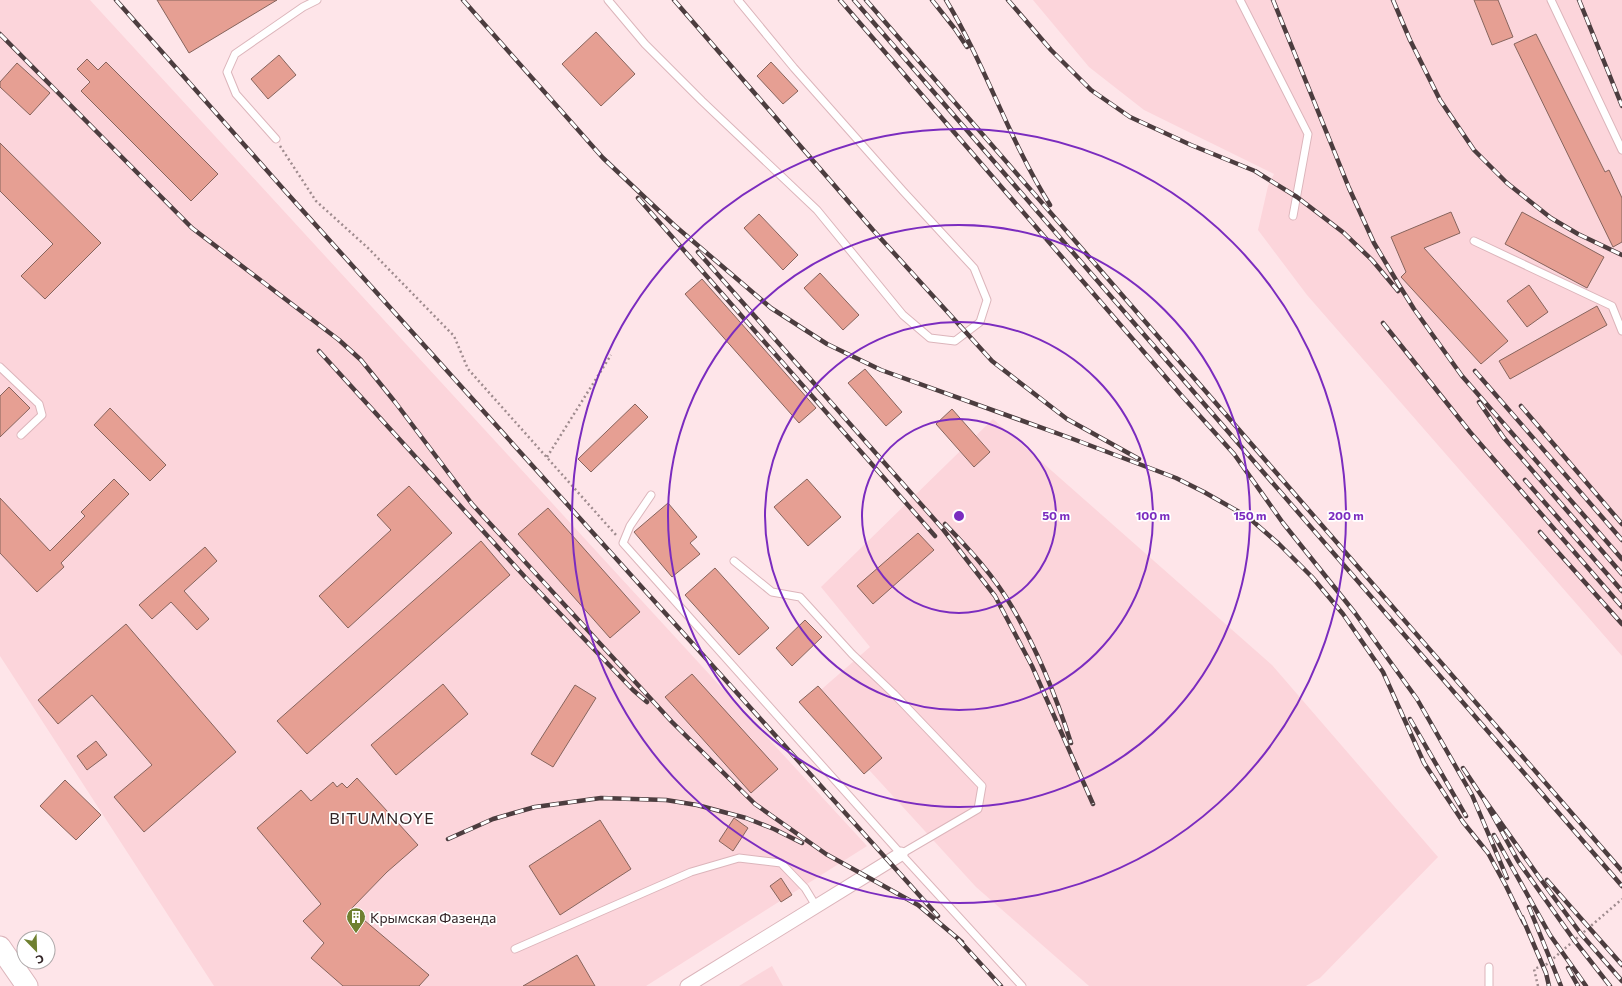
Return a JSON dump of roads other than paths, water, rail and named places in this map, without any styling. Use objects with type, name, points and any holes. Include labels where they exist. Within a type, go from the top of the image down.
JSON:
[{"type":"main road","points":[[0,947],[27,986]]},
{"type":"street","points":[[687,986],[901,854]]},
{"type":"lane","points":[[276,139],[236,94],[227,72],[235,54],[317,0]]},
{"type":"lane","points":[[608,0],[645,44],[691,91],[817,210],[903,315],[930,338],[955,340],[980,322],[987,300],[974,268],[794,68],[738,0]]},
{"type":"lane","points":[[1240,0],[1308,134],[1293,216]]},
{"type":"lane","points":[[1552,0],[1622,150]]},
{"type":"lane","points":[[1474,241],[1612,306],[1622,331]]},
{"type":"lane","points":[[0,367],[39,404],[42,415],[21,435]]},
{"type":"lane","points":[[651,495],[630,526],[623,543],[901,854],[1022,986]]},
{"type":"lane","points":[[734,561],[772,592],[800,597],[852,654],[894,694],[982,786],[978,809],[901,854]]},
{"type":"lane","points":[[515,949],[691,872],[739,858],[781,863],[804,888],[816,906]]},
{"type":"lane","points":[[1489,967],[1489,986]]},
{"type":"railway","points":[[116,0],[286,192],[938,916]]},
{"type":"railway","points":[[463,0],[603,158],[674,225],[771,308],[827,344],[881,370],[1073,439],[1176,478],[1248,517],[1279,544],[1312,577],[1343,614],[1383,672],[1424,763],[1463,822],[1488,853],[1524,923]]},
{"type":"railway","points":[[674,0],[873,230],[992,361],[1067,419],[1139,459]]},
{"type":"railway","points":[[840,0],[1181,395],[1234,454],[1283,523],[1355,613],[1417,699],[1472,795],[1507,878]]},
{"type":"railway","points":[[854,0],[1622,886]]},
{"type":"railway","points":[[866,0],[1622,871]]},
{"type":"railway","points":[[932,0],[967,47]]},
{"type":"railway","points":[[946,0],[973,51],[1022,155],[1050,205]]},
{"type":"railway","points":[[1008,0],[1051,50],[1091,90],[1130,117],[1191,145],[1255,171],[1297,197],[1344,233],[1372,260],[1398,291]]},
{"type":"railway","points":[[1273,0],[1349,188],[1374,243],[1399,285],[1414,309],[1462,376],[1622,559]]},
{"type":"railway","points":[[1393,0],[1410,40],[1440,100],[1474,150],[1507,183],[1551,218],[1578,234],[1622,255]]},
{"type":"railway","points":[[1579,0],[1622,106]]},
{"type":"railway","points":[[0,34],[192,228],[339,340],[361,360],[395,402],[472,504],[672,722],[755,804],[826,854],[918,905],[962,942]]},
{"type":"railway","points":[[638,198],[935,536]]},
{"type":"railway","points":[[698,252],[942,528],[995,596],[1032,666],[1093,804]]},
{"type":"railway","points":[[1383,323],[1470,432],[1622,607]]},
{"type":"railway","points":[[319,351],[525,577],[633,690],[647,702]]},
{"type":"railway","points":[[1475,371],[1622,540]]},
{"type":"railway","points":[[1479,402],[1504,438],[1622,574]]},
{"type":"railway","points":[[1521,406],[1622,524]]},
{"type":"railway","points":[[1525,480],[1622,591]]},
{"type":"railway","points":[[945,524],[989,574],[1012,607],[1030,639],[1045,673],[1071,743]]},
{"type":"railway","points":[[1540,532],[1622,624]]},
{"type":"railway","points":[[1410,719],[1466,816]]},
{"type":"railway","points":[[1463,768],[1485,801]]},
{"type":"railway","points":[[1610,986],[1574,940],[1518,861],[1482,796],[1581,934],[1622,981]]},
{"type":"railway","points":[[448,839],[493,819],[535,807],[601,798],[666,800],[697,805],[746,818],[774,829],[802,843]]},
{"type":"railway","points":[[1494,835],[1550,935],[1586,986]]},
{"type":"railway","points":[[1547,880],[1622,965]]},
{"type":"railway","points":[[1529,907],[1561,986]]},
{"type":"railway","points":[[1522,917],[1546,973],[1549,986]]},
{"type":"railway","points":[[958,939],[1001,986]]},
{"type":"railway","points":[[1568,968],[1578,986]]},
{"type":"place","name":"Крымская Фазенда","points":[[356,934]]},
{"type":"district","name":"BITUMNOYE","points":[[382,817]]}]
